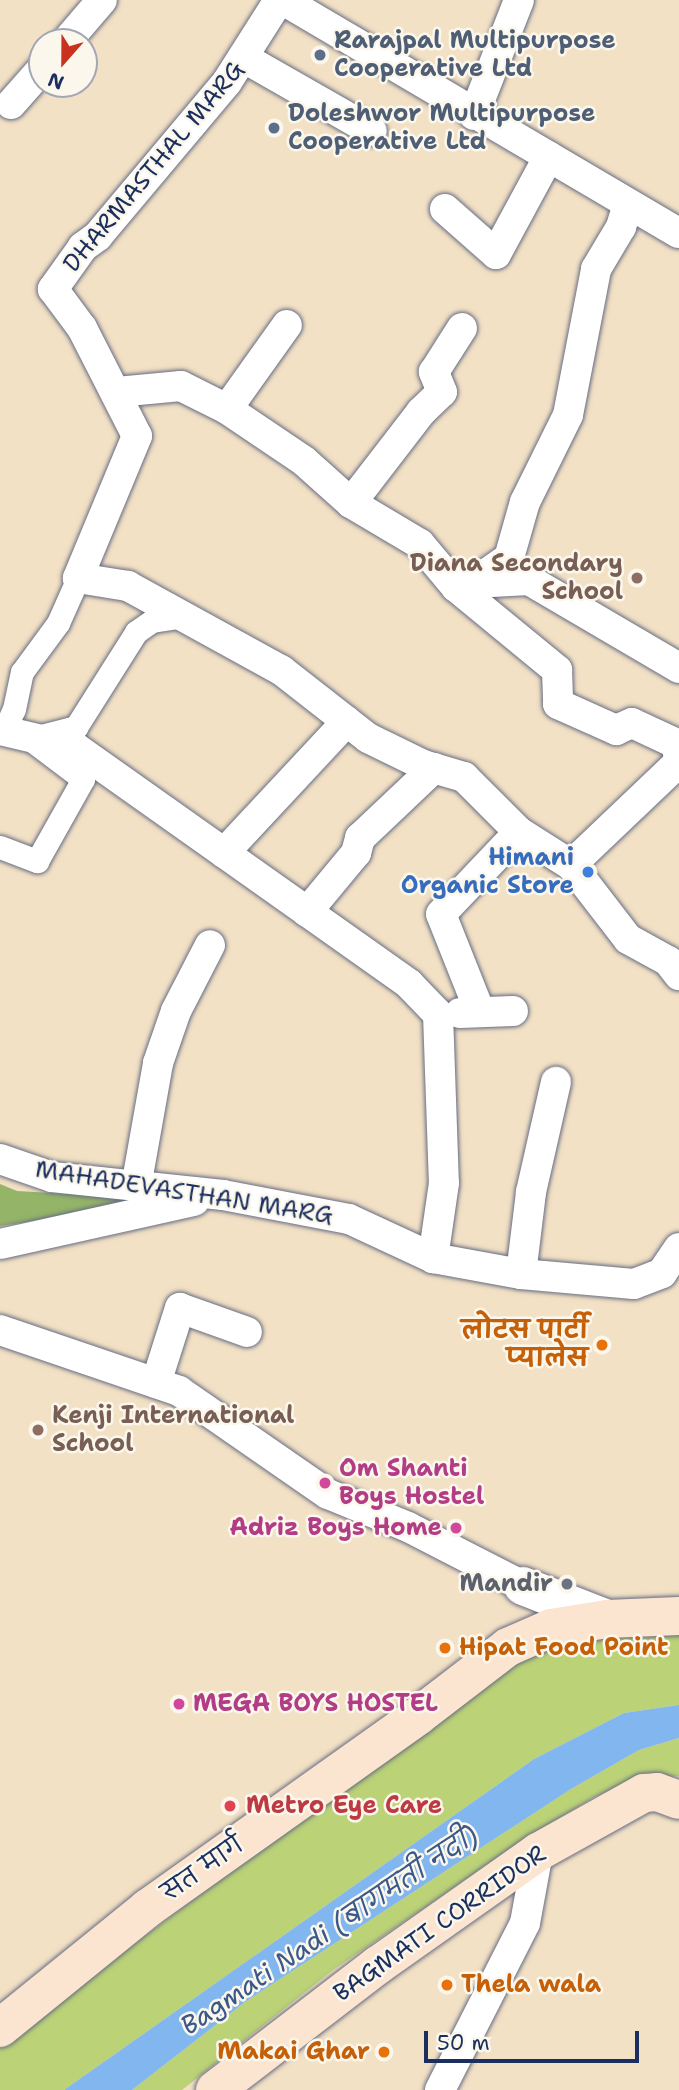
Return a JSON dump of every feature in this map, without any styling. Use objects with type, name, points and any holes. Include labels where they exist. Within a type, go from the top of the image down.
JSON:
[{"type":"main road","name":"सत मार्ग","points":[[0,2028],[148,1908],[407,1724],[508,1647],[551,1628],[607,1619],[679,1616]]},
{"type":"main road","name":"BAGMATI CORRIDOR","points":[[215,2090],[378,1965],[538,1852],[644,1793],[657,1792],[679,1800]]},
{"type":"street","points":[[78,28],[102,0]]},
{"type":"street","points":[[474,115],[519,0]]},
{"type":"street","points":[[293,3],[474,115],[549,156],[627,207],[679,233]]},
{"type":"street","name":"DHARMASTHAL MARG","points":[[78,578],[137,436],[117,392],[82,328],[53,289],[244,58],[293,3]]},
{"type":"street","points":[[244,58],[372,131]]},
{"type":"street","points":[[11,104],[28,85]]},
{"type":"street","points":[[445,209],[496,254],[549,156]]},
{"type":"street","points":[[465,585],[509,558],[526,502],[569,415],[596,269],[621,227],[627,207]]},
{"type":"street","points":[[228,409],[287,325]]},
{"type":"street","points":[[351,503],[442,391],[433,372],[462,328]]},
{"type":"street","points":[[117,392],[181,386],[228,409],[304,461],[351,503],[420,544],[557,670],[558,704],[616,730],[632,723],[677,744],[679,762],[571,865]]},
{"type":"street","points":[[17,735],[15,709],[22,672],[58,623],[78,578],[128,586],[281,670],[368,738],[434,768],[464,777],[520,832],[571,865],[628,939],[668,961],[679,975]]},
{"type":"street","points":[[465,585],[529,580],[679,668]]},
{"type":"street","points":[[17,735],[76,727],[136,632],[152,621],[183,616]]},
{"type":"street","points":[[224,853],[347,721]]},
{"type":"street","points":[[0,847],[37,861],[83,779],[17,735]]},
{"type":"street","points":[[17,735],[76,748],[409,984],[438,1014],[444,1183],[433,1258]]},
{"type":"street","points":[[307,912],[356,853],[360,838],[434,768]]},
{"type":"street","points":[[480,1012],[441,914],[520,832]]},
{"type":"street","points":[[136,1187],[158,1063],[176,1011],[210,945]]},
{"type":"street","points":[[438,1014],[513,1011]]},
{"type":"street","points":[[521,1274],[531,1192],[556,1083]]},
{"type":"street","name":"MAHADEVASTHAN MARG","points":[[0,1159],[52,1177],[223,1195],[349,1219],[433,1258],[521,1274],[635,1284],[663,1273],[679,1248]]},
{"type":"street","points":[[0,1244],[223,1195]]},
{"type":"street","points":[[156,1383],[180,1308],[247,1332]]},
{"type":"street","points":[[0,1330],[179,1391],[328,1494],[408,1527],[523,1586],[607,1619]]},
{"type":"street","points":[[440,2090],[525,1923],[538,1852]]},
{"type":"green space","points":[[0,1184],[17,1191],[172,1200],[0,1226]]},
{"type":"green space","points":[[679,1635],[679,1705],[624,1713],[534,1759],[64,2090],[0,2090],[0,2044],[520,1656],[580,1639]]},
{"type":"green space","points":[[679,1738],[679,1776],[635,1780],[594,1797],[528,1837],[333,1970],[182,2090],[132,2090],[245,2002],[571,1789],[639,1750]]},
{"type":"water","name":"Bagmati Nadi (बागमती नदी)","points":[[679,1705],[679,1738],[639,1750],[571,1789],[245,2002],[132,2090],[64,2090],[534,1759],[624,1713]]},
{"type":"place","name":"Rarajpal Multipurpose Cooperative Ltd","points":[[320,55]]},
{"type":"place","name":"Doleshwor Multipurpose Cooperative Ltd","points":[[274,128]]},
{"type":"place","name":"Diana Secondary School","points":[[637,578]]},
{"type":"place","name":"Himani Organic Store","points":[[588,872]]},
{"type":"place","name":"लोटस पार्टी प्यालेस","points":[[602,1345]]},
{"type":"place","name":"Kenji International School","points":[[38,1430]]},
{"type":"place","name":"Om Shanti Boys Hostel","points":[[325,1483]]},
{"type":"place","name":"Adriz Boys Home","points":[[456,1528]]},
{"type":"place","name":"Mandir","points":[[567,1584]]},
{"type":"place","name":"Hipat Food Point","points":[[445,1648]]},
{"type":"place","name":"MEGA BOYS HOSTEL","points":[[179,1704]]},
{"type":"place","name":"Metro Eye Care","points":[[230,1806]]},
{"type":"place","name":"Thela wala","points":[[447,1985]]},
{"type":"place","name":"Makai Ghar","points":[[384,2052]]}]
